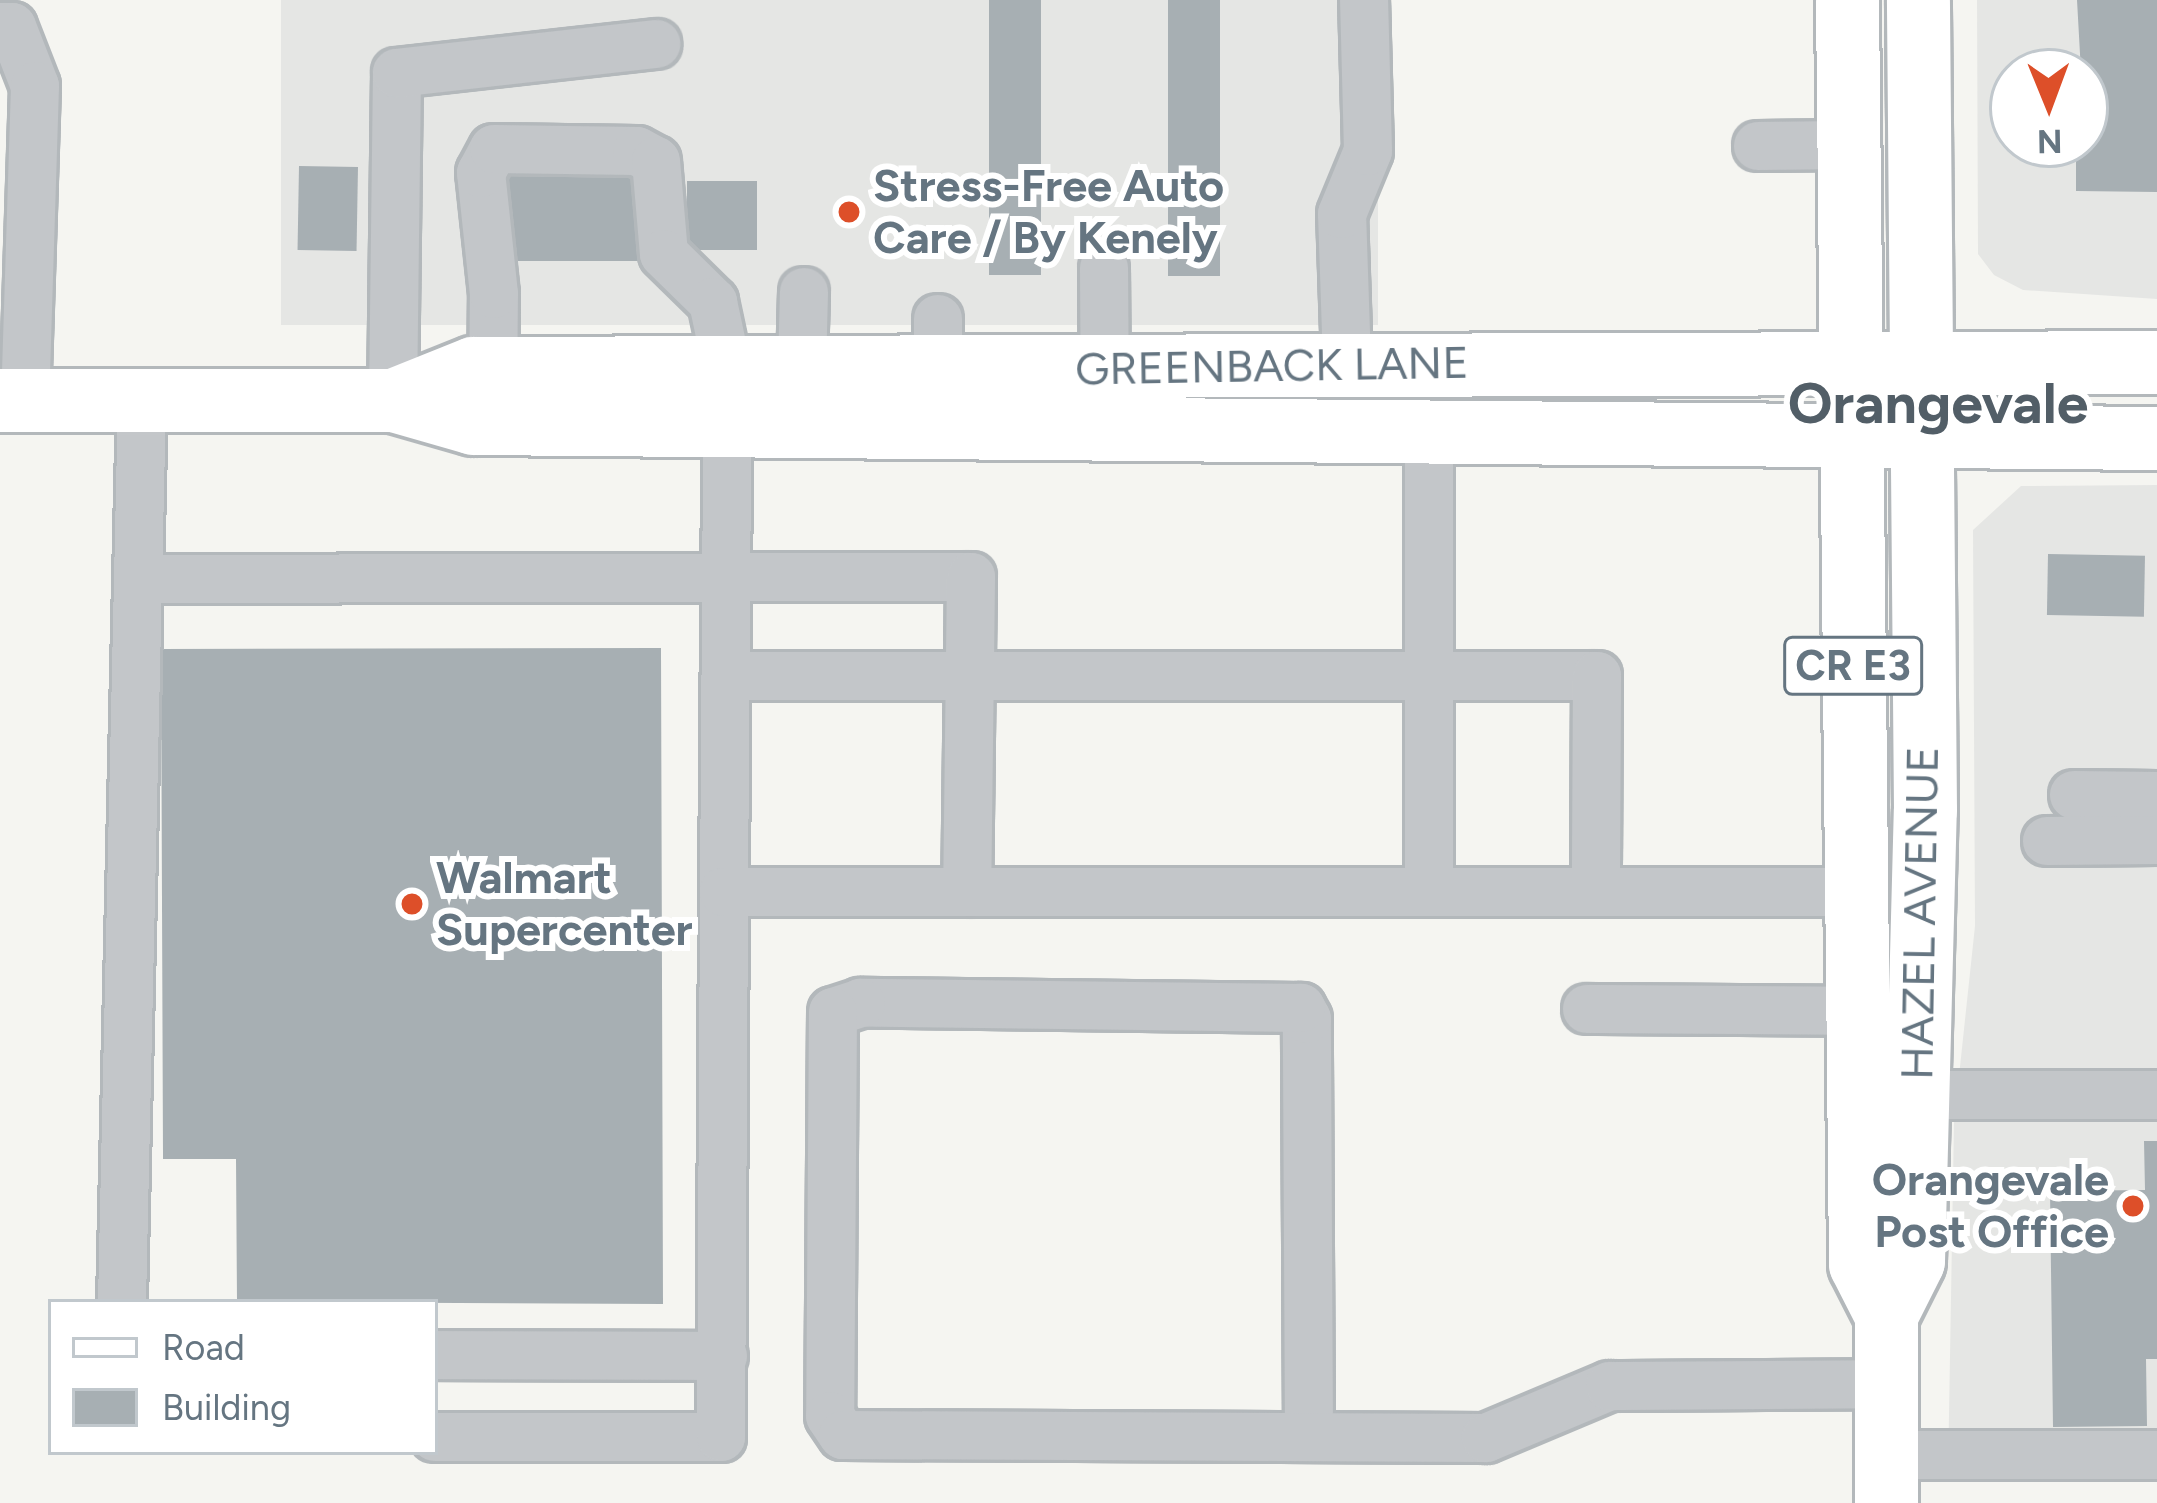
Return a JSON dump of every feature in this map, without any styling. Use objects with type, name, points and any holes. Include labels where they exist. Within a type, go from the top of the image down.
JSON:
[{"type":"main road","name":"HAZEL AVENUE","points":[[1846,0],[1860,1264],[1886,1315]]},
{"type":"main road","name":"HAZEL AVENUE","points":[[1886,1479],[1886,1315],[1913,1262],[1926,439],[1918,0]]},
{"type":"main road","name":"GREENBACK LANE","points":[[822,368],[938,344],[1105,370],[1346,363],[2157,362]]},
{"type":"main road","points":[[1182,432],[1206,398],[1317,400],[1346,363]]},
{"type":"main road","name":"GREENBACK LANE","points":[[13,400],[393,400],[473,368],[493,396],[578,424],[602,399],[686,394],[1105,431],[1852,440],[2157,438]]},
{"type":"main road","points":[[727,396],[751,404],[810,392],[822,368]]},
{"type":"main road","name":"GREENBACK LANE","points":[[493,396],[727,396]]},
{"type":"main road","points":[[1854,900],[1884,948],[1891,1075],[1916,1095]]},
{"type":"street","points":[[1346,363],[1342,214],[1368,151],[1364,0]]},
{"type":"street","points":[[0,27],[12,27],[35,86],[13,400]]},
{"type":"street","points":[[393,400],[397,73],[656,44]]},
{"type":"street","points":[[1758,146],[1847,145]]},
{"type":"street","points":[[438,1437],[721,1437],[727,396],[713,302],[664,254],[656,161],[637,151],[509,148],[482,159],[493,396]]},
{"type":"street","points":[[1104,268],[1105,431]]},
{"type":"street","points":[[804,292],[822,368]]},
{"type":"street","points":[[122,1299],[142,400]]},
{"type":"street","points":[[1429,437],[1429,892]]},
{"type":"street","points":[[139,579],[971,577],[967,892]]},
{"type":"street","points":[[727,676],[1597,676],[1596,892]]},
{"type":"street","points":[[2074,795],[2157,796]]},
{"type":"street","points":[[2047,841],[2157,839]]},
{"type":"street","points":[[724,892],[1596,892],[1854,900]]},
{"type":"street","points":[[1310,1435],[1307,1019],[1300,1008],[861,1003],[833,1012],[835,1430],[1486,1438],[1610,1386],[1886,1384]]},
{"type":"street","points":[[1587,1009],[1857,1011]]},
{"type":"street","points":[[1916,1095],[2157,1095]]},
{"type":"street","points":[[438,1355],[724,1356]]},
{"type":"street","points":[[1886,1479],[2157,1455]]},
{"type":"shaded area","points":[[281,0],[1378,0],[1378,325],[281,325]]},
{"type":"shaded area","points":[[1977,0],[2157,0],[2157,299],[2023,290],[1994,275],[1978,254]]},
{"type":"shaded area","points":[[2157,485],[2157,1472],[1948,1473],[1954,1123],[1975,926],[1973,530],[2021,486]]},
{"type":"building","points":[[989,0],[1041,0],[1041,275],[989,275]]},
{"type":"building","points":[[1168,0],[1220,0],[1220,276],[1168,276]]},
{"type":"building","points":[[2077,0],[2157,0],[2157,192],[2076,191],[2076,168],[2109,168],[2109,48],[2080,48]]},
{"type":"building","points":[[299,166],[358,167],[357,251],[298,250]]},
{"type":"building","points":[[498,169],[639,169],[639,261],[498,261]]},
{"type":"building","points":[[687,181],[757,181],[757,250],[687,250]]},
{"type":"building","points":[[2048,554],[2145,556],[2144,617],[2047,615]]},
{"type":"building","name":"Walmart Supercenter","points":[[661,648],[663,1304],[237,1299],[236,1159],[163,1159],[161,649]]},
{"type":"building","points":[[2144,1141],[2157,1141],[2157,1359],[2146,1359],[2147,1426],[2053,1427],[2050,1191],[2145,1190]]},
{"type":"place","name":"Stress-Free Auto Care / By Kenely","points":[[849,212]]},
{"type":"place","name":"Walmart Supercenter","points":[[412,904]]},
{"type":"place","name":"Orangevale Post Office","points":[[2133,1206]]},
{"type":"district","name":"Orangevale","points":[[1938,404]]}]
